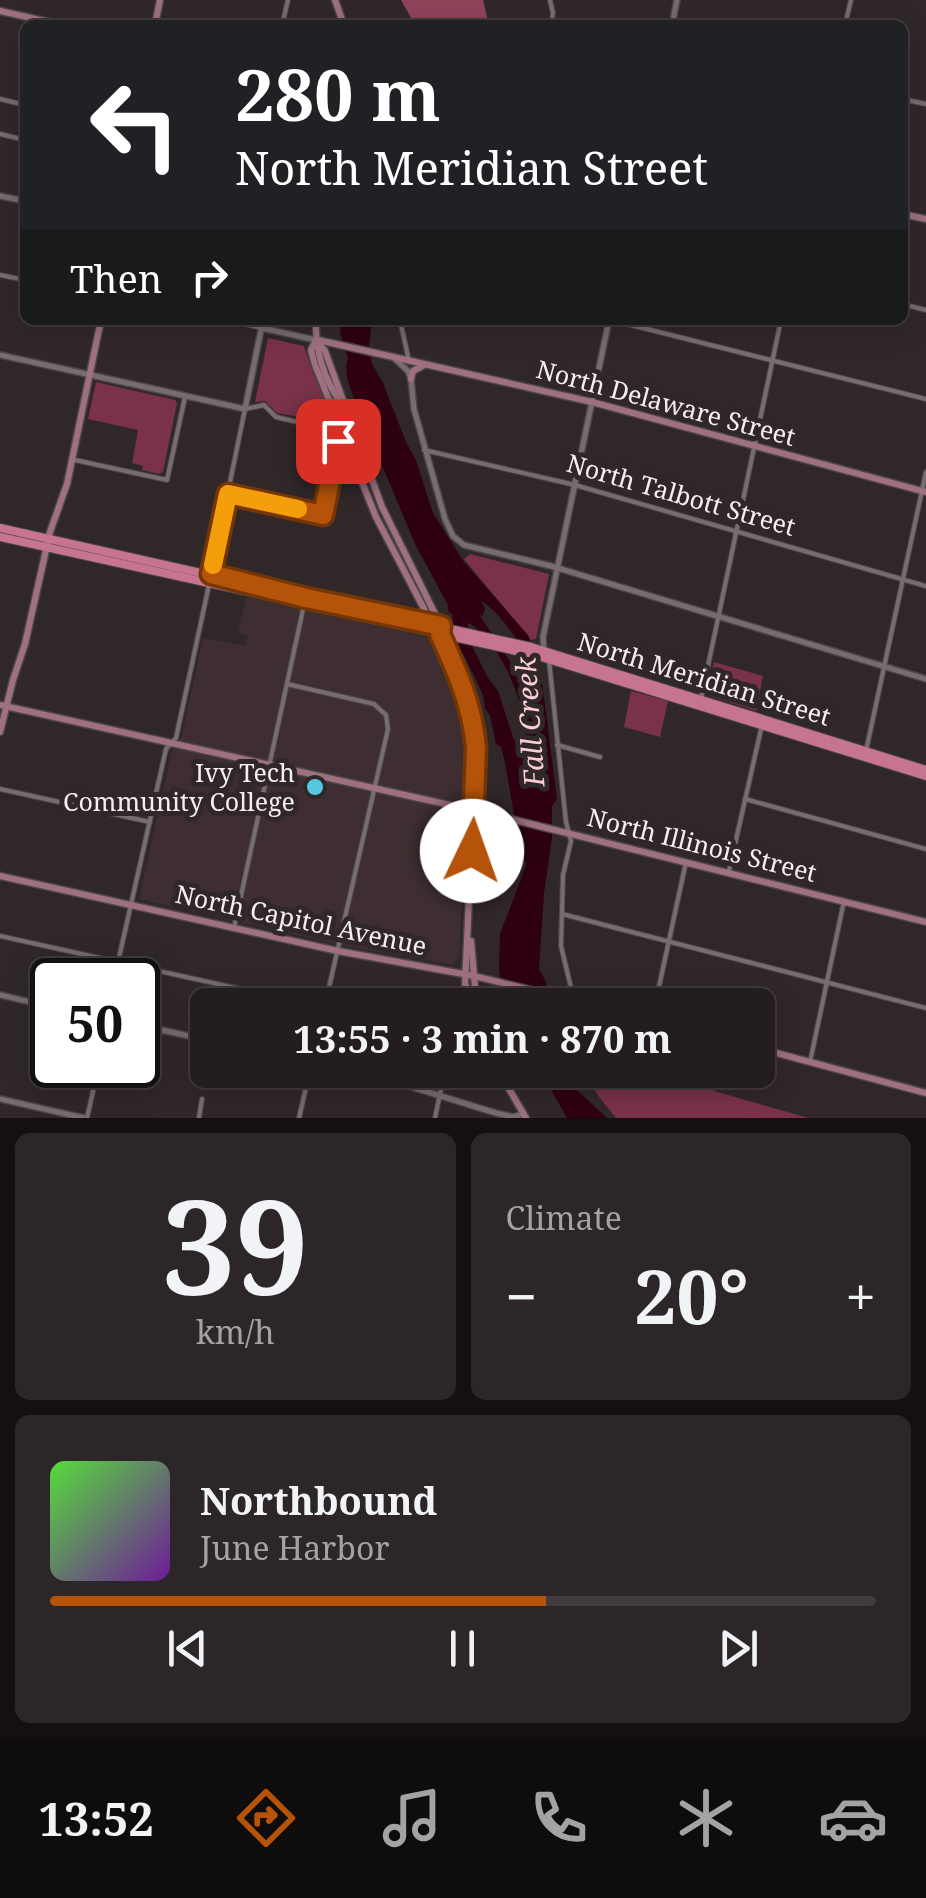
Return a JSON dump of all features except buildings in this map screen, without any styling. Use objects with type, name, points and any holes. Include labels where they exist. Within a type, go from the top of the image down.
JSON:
[{"type":"main road","points":[[0,11],[40,20]]},
{"type":"main road","points":[[0,732],[3,706],[25,644],[72,459],[100,325]]},
{"type":"main road","points":[[316,325],[311,350],[319,376],[376,517],[430,623]]},
{"type":"main road","points":[[316,340],[324,351],[386,517],[446,631],[471,710],[476,748],[469,920],[471,988]]},
{"type":"main road","name":"North Delaware Street","points":[[316,340],[592,402],[924,492]]},
{"type":"main road","points":[[411,379],[415,369],[425,364]]},
{"type":"main road","name":"North Meridian Street","points":[[0,528],[48,543],[210,579],[430,623],[446,631]]},
{"type":"main road","name":"North Meridian Street","points":[[0,537],[48,543]]},
{"type":"main road","name":"North Meridian Street","points":[[210,579],[304,604],[533,651],[701,699],[926,773]]},
{"type":"main road","name":"North Meridian Street","points":[[547,655],[926,773]]},
{"type":"main road","name":"North Illinois Street","points":[[3,706],[495,814],[926,922]]},
{"type":"main road","name":"North Capitol Avenue","points":[[0,876],[338,951],[526,988]]},
{"type":"main road","points":[[467,988],[469,975]]},
{"type":"main road","points":[[775,1053],[926,1093]]},
{"type":"main road","points":[[508,1088],[524,1116]]},
{"type":"street","points":[[119,958],[166,749],[177,734],[263,325]]},
{"type":"street","name":"North Delaware Street","points":[[266,325],[316,340]]},
{"type":"street","points":[[401,325],[409,361]]},
{"type":"street","points":[[571,988],[561,946],[563,875],[571,841],[565,831],[547,655],[542,640],[609,325]]},
{"type":"street","points":[[630,325],[926,400]]},
{"type":"street","points":[[701,699],[780,325]]},
{"type":"street","points":[[0,355],[245,410],[264,405],[276,417],[332,430],[337,435],[323,515],[228,494]]},
{"type":"street","points":[[393,358],[411,379],[424,450],[445,519],[459,542],[926,679]]},
{"type":"street","points":[[72,459],[167,480],[185,396]]},
{"type":"street","name":"North Talbott Street","points":[[424,450],[574,485],[926,586]]},
{"type":"street","points":[[866,751],[926,472]]},
{"type":"street","points":[[234,928],[304,604]]},
{"type":"street","points":[[287,684],[368,701],[383,710],[387,720],[375,790],[329,988]]},
{"type":"street","points":[[728,873],[762,725]]},
{"type":"street","points":[[557,745],[600,757]]},
{"type":"street","points":[[0,789],[150,822]]},
{"type":"street","points":[[744,799],[926,849]]},
{"type":"street","points":[[659,988],[686,862]]},
{"type":"street","points":[[810,1062],[844,902]]},
{"type":"street","points":[[562,914],[926,1008]]},
{"type":"street","points":[[0,936],[100,958]]},
{"type":"street","points":[[160,971],[235,988]]},
{"type":"street","points":[[464,988],[465,984]]},
{"type":"street","points":[[0,995],[30,1001]]},
{"type":"street","points":[[160,1029],[190,1036]]},
{"type":"street","points":[[0,1099],[86,1118],[93,1088]]},
{"type":"street","points":[[299,1118],[306,1088]]},
{"type":"street","points":[[410,1088],[496,1113],[524,1116]]},
{"type":"street","points":[[435,1118],[442,1088]]},
{"type":"street","points":[[199,1118],[202,1099]]},
{"type":"shaded area","points":[[401,0],[483,0],[488,20],[412,20]]},
{"type":"shaded area","points":[[268,338],[304,346],[337,428],[323,421],[277,413],[265,401],[255,402]]},
{"type":"shaded area","points":[[96,382],[175,400],[163,472],[142,470],[143,466],[132,463],[138,430],[88,419]]},
{"type":"shaded area","points":[[470,554],[549,574],[536,639],[531,640],[464,559]]},
{"type":"shaded area","name":"Ivy Tech Community College","points":[[246,597],[432,638],[458,697],[468,750],[466,797],[460,801],[460,815],[466,820],[459,958],[453,965],[344,946],[139,899],[172,751],[182,736],[203,638],[245,646],[248,635],[238,633]]},
{"type":"shaded area","points":[[714,662],[763,676],[756,711],[708,695]]},
{"type":"shaded area","points":[[631,691],[668,701],[660,737],[624,727]]},
{"type":"shaded area","points":[[594,1088],[717,1088],[714,1091],[809,1118],[616,1118]]},
{"type":"water","name":"Fall Creek","points":[[341,325],[371,325],[372,364],[416,460],[433,513],[464,562],[528,635],[540,666],[557,799],[552,806],[539,969],[546,988],[501,988],[500,934],[527,863],[522,859],[505,763],[483,695],[455,642],[452,614],[416,546],[354,399]],"holes":[[[481,601],[501,619],[526,660],[526,677],[517,670],[515,662],[513,666],[482,619],[485,608]],[[468,624],[496,652],[514,685],[524,721],[528,758],[523,758],[498,691],[469,640]]]},
{"type":"water","points":[[550,1088],[576,1088],[607,1118],[567,1118]]},
{"type":"slow traffic","points":[[213,565],[228,494],[298,509]]},
{"type":"place","name":"Ivy Tech Community College","points":[[315,787]]},
{"type":"route","points":[[338,441],[323,515],[228,494],[211,574],[441,626],[440,634],[466,693],[475,733],[472,851]]}]
